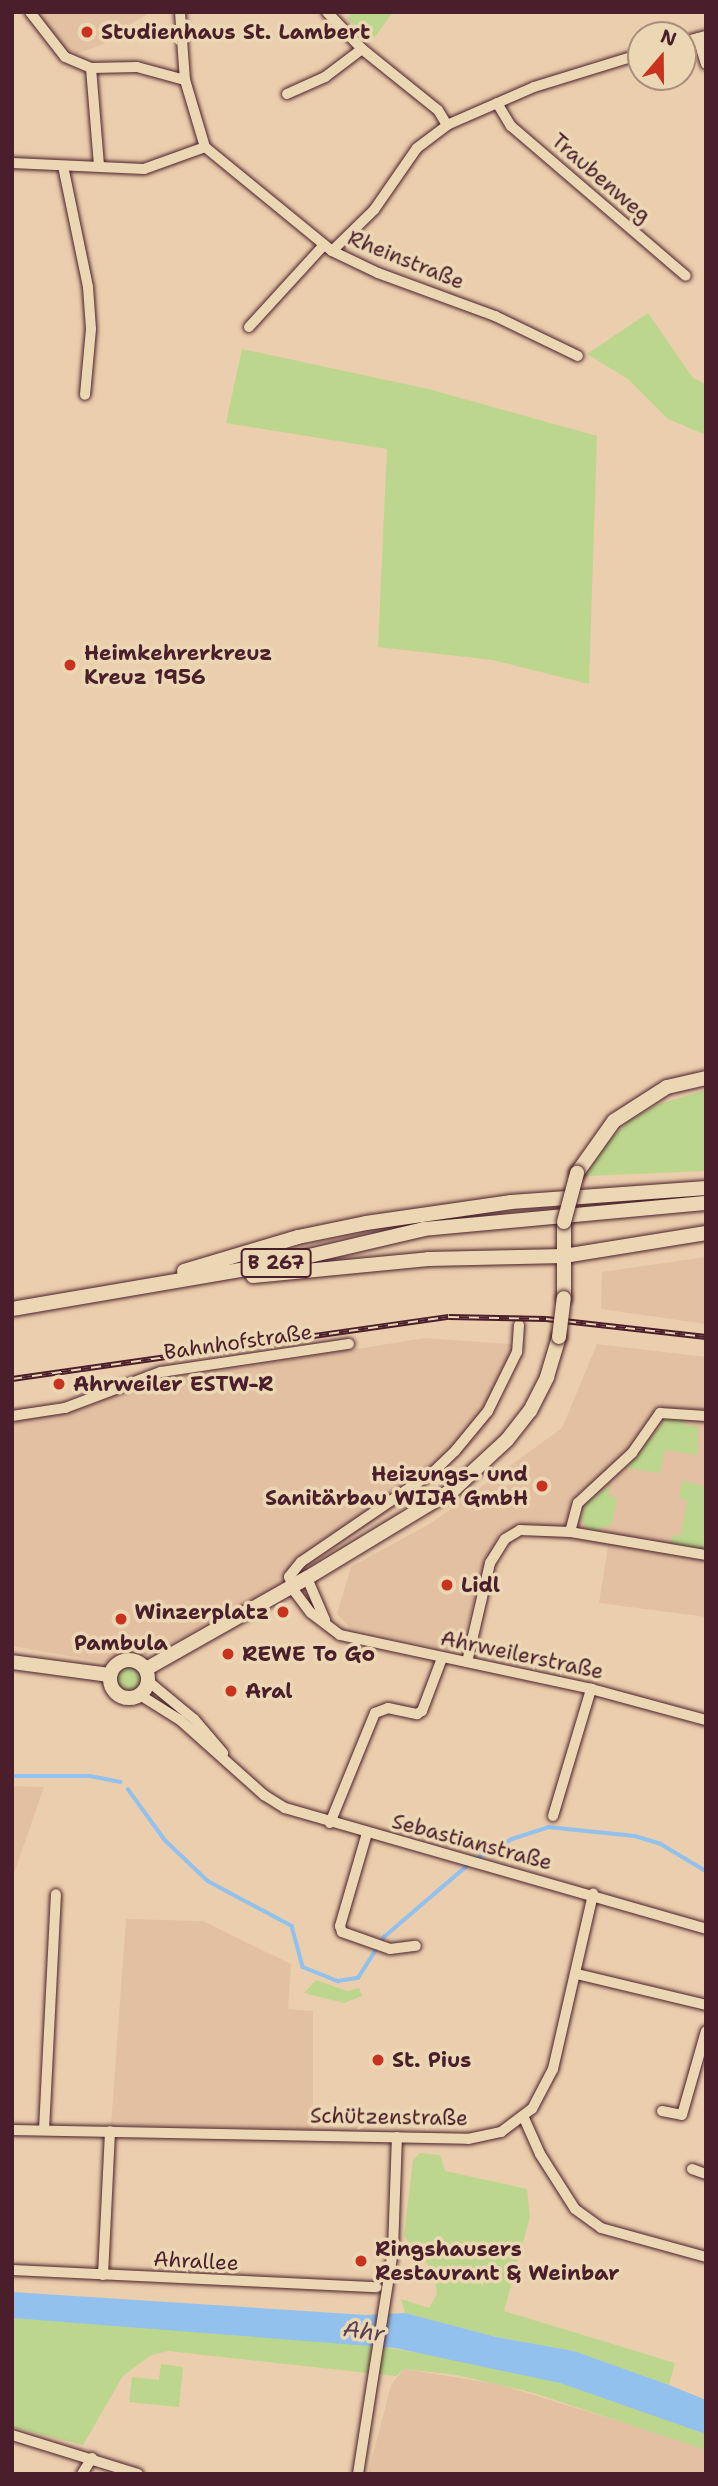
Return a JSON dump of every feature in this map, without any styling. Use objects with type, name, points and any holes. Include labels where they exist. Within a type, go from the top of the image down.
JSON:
[{"type":"main road","points":[[147,1675],[135,1661],[122,1661],[110,1675],[111,1688],[121,1697],[140,1695],[147,1675],[425,1508],[483,1465],[530,1411],[547,1377],[559,1337],[566,1204],[578,1173],[614,1121],[667,1087],[706,1078]]},
{"type":"main road","name":"B 267","points":[[126,1289],[298,1237],[366,1223],[511,1202],[703,1187]]},
{"type":"main road","name":"B 267","points":[[12,1309],[275,1264],[424,1228],[706,1203]]},
{"type":"main road","points":[[564,1256],[706,1233]]},
{"type":"main road","name":"B 267","points":[[126,1289],[428,1259],[564,1256]]},
{"type":"main road","points":[[12,1662],[110,1675]]},
{"type":"street","points":[[30,12],[65,57],[91,68],[137,67],[185,80]]},
{"type":"street","points":[[12,163],[144,169],[205,147],[185,80],[180,12]]},
{"type":"street","points":[[327,12],[362,49],[438,110],[447,125]]},
{"type":"street","points":[[702,37],[706,64]]},
{"type":"street","points":[[287,94],[325,77],[362,49]]},
{"type":"street","points":[[249,327],[283,288],[374,210],[417,148],[447,125],[497,103],[627,59]]},
{"type":"street","points":[[91,68],[99,166]]},
{"type":"street","name":"Traubenweg","points":[[497,103],[511,126],[687,276]]},
{"type":"street","name":"Rheinstraße","points":[[205,147],[328,248],[377,273],[495,316],[578,355]]},
{"type":"street","points":[[63,166],[88,287],[91,329],[85,395]]},
{"type":"street","points":[[293,1587],[289,1577],[301,1562],[433,1472],[455,1451],[488,1411],[517,1352],[519,1325]]},
{"type":"street","name":"Bahnhofstraße","points":[[12,1416],[65,1408],[161,1372],[349,1344]]},
{"type":"street","points":[[570,1532],[578,1503],[632,1453],[660,1413],[706,1416]]},
{"type":"street","points":[[467,1662],[497,1549],[520,1530],[570,1532],[706,1555]]},
{"type":"street","points":[[307,1578],[331,1629]]},
{"type":"street","name":"Ahrweilerstraße","points":[[293,1587],[311,1612],[340,1635],[591,1689],[706,1720]]},
{"type":"street","points":[[330,1823],[375,1713],[388,1708],[416,1714],[422,1711],[442,1658]]},
{"type":"street","name":"Sebastianstraße","points":[[147,1675],[238,1772],[285,1808],[706,1928]]},
{"type":"street","points":[[553,1816],[591,1689]]},
{"type":"street","name":"Sebastianstraße","points":[[140,1695],[191,1723]]},
{"type":"street","points":[[367,1833],[340,1926],[347,1936],[385,1948],[416,1946]]},
{"type":"street","points":[[44,2130],[56,1894]]},
{"type":"street","name":"Schützenstraße","points":[[12,2130],[397,2137],[488,2136],[524,2118],[541,2095],[558,2056],[593,1894]]},
{"type":"street","points":[[577,1974],[706,2006]]},
{"type":"street","points":[[662,2111],[682,2115],[706,2031]]},
{"type":"street","points":[[524,2118],[540,2154],[575,2209],[601,2228],[706,2257]]},
{"type":"street","points":[[103,2275],[110,2131]]},
{"type":"street","points":[[358,2474],[376,2377],[399,2194],[397,2137]]},
{"type":"street","points":[[692,2169],[706,2174]]},
{"type":"street","name":"Ahrallee","points":[[12,2270],[377,2287]]},
{"type":"street","points":[[12,2435],[138,2474]]},
{"type":"street","points":[[82,2474],[92,2458]]},
{"type":"shaded area","name":"Studienhaus St. Lambert","points":[[35,12],[151,12],[124,28],[125,35],[77,54],[64,49]]},
{"type":"shaded area","points":[[706,1257],[706,1324],[601,1309],[602,1272]]},
{"type":"shaded area","points":[[425,1338],[523,1345],[485,1432],[427,1486],[266,1593],[148,1655],[104,1662],[12,1646],[12,1421],[85,1408],[124,1390],[176,1378]]},
{"type":"shaded area","points":[[597,1344],[706,1357],[706,1617],[599,1603],[608,1547],[499,1531],[459,1647],[450,1650],[350,1628],[337,1614],[351,1567],[431,1523],[562,1428]]},
{"type":"shaded area","points":[[12,1786],[44,1787],[12,1879]]},
{"type":"shaded area","points":[[126,1919],[203,1921],[291,1964],[288,2009],[313,2011],[313,2129],[111,2125]]},
{"type":"shaded area","points":[[404,2369],[497,2384],[677,2439],[706,2450],[706,2474],[368,2474],[391,2385]]},
{"type":"green space","points":[[353,12],[393,12],[374,38],[347,19]]},
{"type":"green space","points":[[648,313],[693,378],[706,384],[706,435],[668,419],[628,379],[587,354]]},
{"type":"green space","points":[[242,349],[428,389],[597,436],[589,684],[493,660],[378,647],[387,449],[226,423]]},
{"type":"green space","points":[[706,1090],[706,1171],[586,1176],[608,1141],[628,1122],[656,1105]]},
{"type":"green space","points":[[667,1417],[686,1418],[685,1425],[698,1427],[698,1455],[665,1450],[660,1473],[627,1468]]},
{"type":"green space","points":[[682,1481],[706,1486],[706,1550],[671,1544],[673,1535],[681,1535],[687,1500],[679,1498]]},
{"type":"green space","points":[[610,1485],[609,1496],[617,1498],[612,1525],[590,1531],[581,1521],[584,1504]]},
{"type":"green space","points":[[128,1663],[139,1668],[144,1679],[139,1690],[128,1695],[117,1690],[112,1679],[117,1668]]},
{"type":"green space","points":[[316,1980],[347,1991],[359,1988],[362,1996],[344,2003],[304,1993]]},
{"type":"green space","points":[[420,2153],[440,2155],[445,2171],[527,2189],[530,2217],[504,2311],[675,2363],[669,2385],[574,2351],[496,2337],[405,2313],[401,2299],[429,2308],[437,2294],[434,2272],[404,2236],[413,2160]]},
{"type":"green space","points":[[12,2318],[345,2341],[480,2363],[560,2383],[678,2422],[706,2434],[706,2450],[534,2393],[457,2375],[404,2369],[396,2376],[168,2351],[151,2355],[123,2376],[83,2445],[12,2427]]},
{"type":"green space","points":[[161,2364],[183,2367],[179,2407],[129,2402],[132,2377],[159,2380]]},
{"type":"water","name":"Ahr","points":[[12,2292],[366,2315],[405,2313],[496,2337],[574,2351],[669,2385],[706,2400],[706,2434],[560,2383],[395,2348],[12,2318]]},
{"type":"waterway","points":[[12,1776],[90,1776],[120,1782]]},
{"type":"waterway","points":[[128,1789],[165,1840],[208,1881],[292,1926],[303,1967],[338,1981],[358,1978],[384,1937],[468,1865]]},
{"type":"waterway","points":[[474,1860],[512,1839],[548,1827],[635,1836],[661,1844],[706,1871]]},
{"type":"railway","points":[[12,1379],[449,1317],[546,1319],[706,1337]]},
{"type":"place","name":"Studienhaus St. Lambert","points":[[87,32]]},
{"type":"place","name":"Heimkehrerkreuz Kreuz 1956","points":[[70,665]]},
{"type":"place","name":"Ahrweiler ESTW-R","points":[[59,1384]]},
{"type":"place","name":"Heizungs- und Sanitärbau WIJA GmbH","points":[[542,1486]]},
{"type":"place","name":"Lidl","points":[[447,1585]]},
{"type":"place","name":"Winzerplatz","points":[[283,1612]]},
{"type":"place","name":"Pambula","points":[[121,1619]]},
{"type":"place","name":"REWE To Go","points":[[228,1654]]},
{"type":"place","name":"Aral","points":[[231,1691]]},
{"type":"place","name":"St. Pius","points":[[378,2060]]},
{"type":"place","name":"Ringshausers Restaurant & Weinbar","points":[[361,2261]]}]
